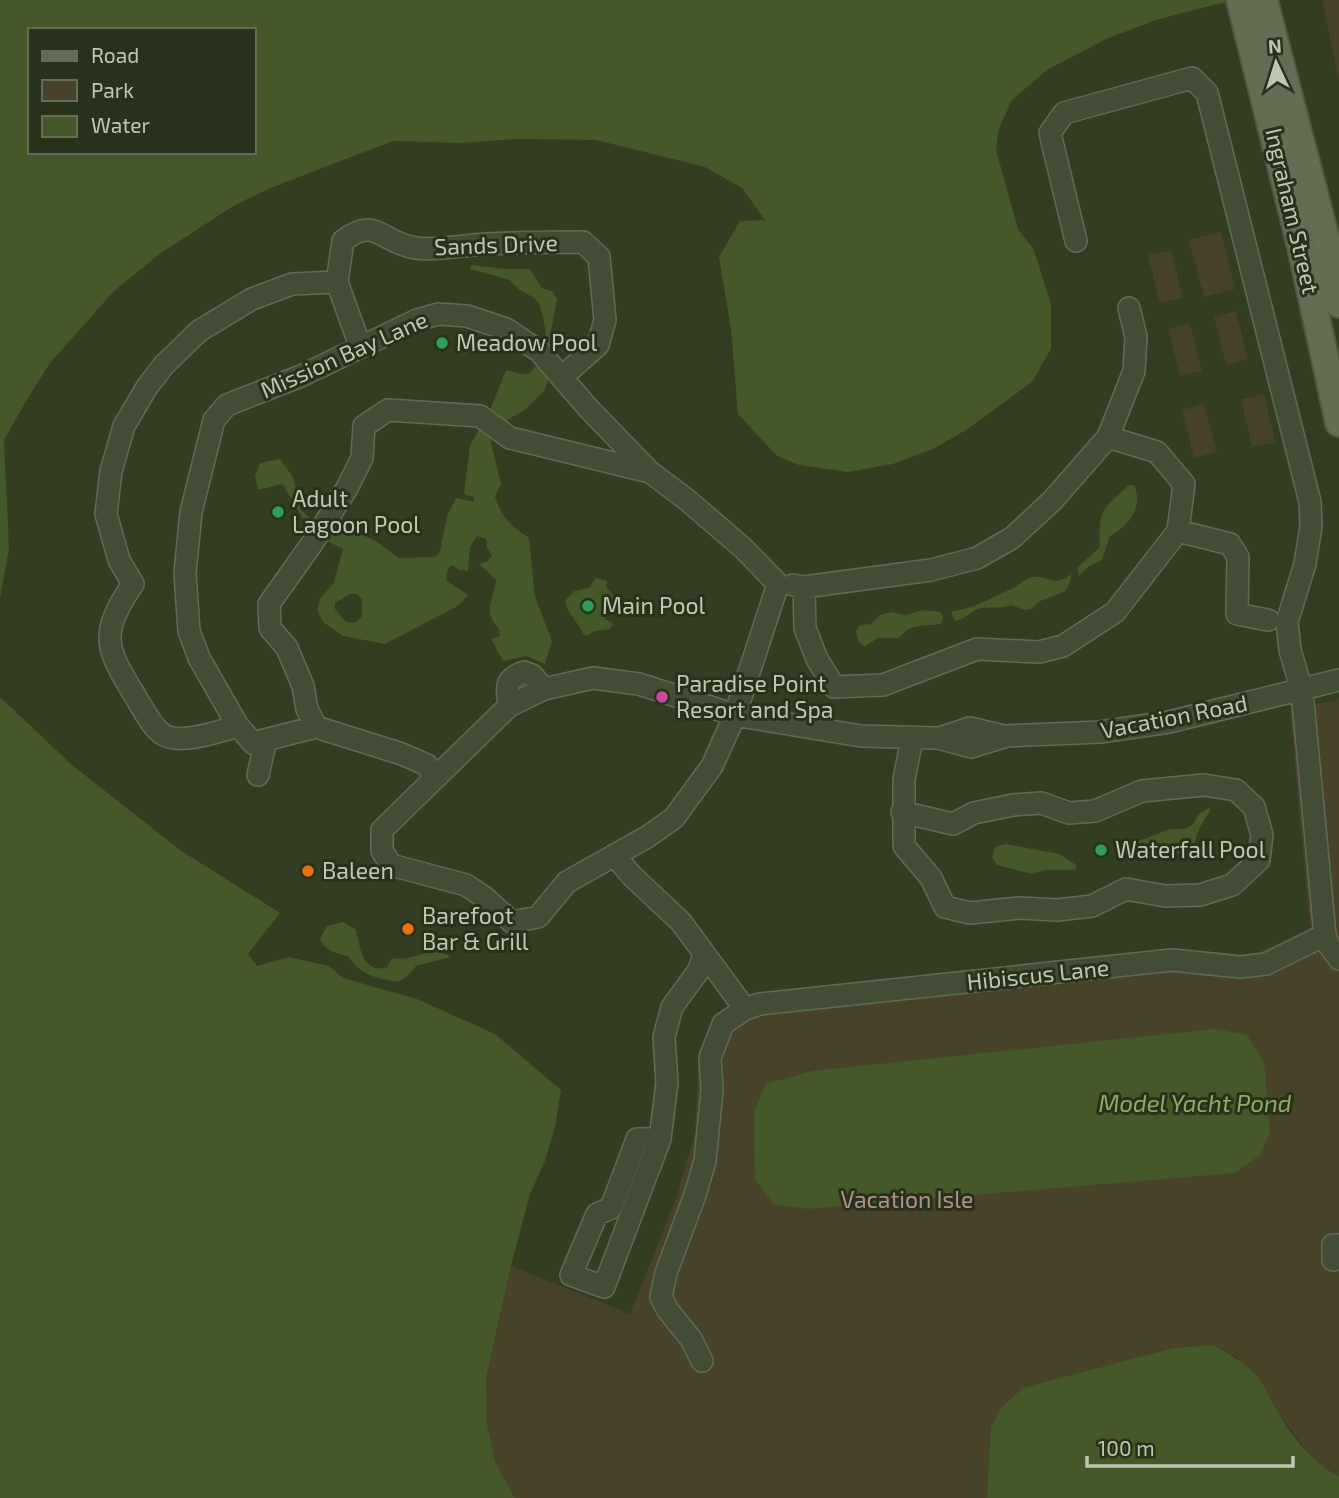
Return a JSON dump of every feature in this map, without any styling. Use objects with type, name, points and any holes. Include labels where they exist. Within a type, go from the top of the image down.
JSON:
[{"type":"main road","name":"Ingraham Street","points":[[1240,0],[1271,76],[1325,239],[1339,304]]},
{"type":"main road","name":"Ingraham Street","points":[[1264,0],[1271,76],[1300,243],[1339,423]]},
{"type":"street","points":[[1076,241],[1049,133],[1065,113],[1192,78],[1208,93],[1310,502],[1311,526],[1305,564],[1287,622],[1290,650],[1302,691],[1325,935],[1339,959]]},
{"type":"street","name":"Sands Drive","points":[[337,282],[343,241],[357,230],[373,229],[389,240],[416,248],[494,243],[583,242],[599,257],[605,320],[598,345],[563,376]]},
{"type":"street","points":[[360,346],[337,282],[292,284],[252,299],[199,331],[164,365],[147,387],[124,426],[111,471],[106,514],[119,559],[132,584],[113,619],[109,639],[113,657],[152,723],[165,736],[183,738],[206,735],[238,726],[253,743],[316,727],[402,754],[427,765],[435,778]]},
{"type":"street","points":[[702,1361],[691,1339],[667,1309],[662,1297],[666,1273],[705,1161],[712,1090],[710,1058],[723,1024],[745,1009],[696,939],[614,855],[674,818],[712,766],[735,715],[778,584],[804,587],[932,570],[976,558],[1012,538],[1052,501],[1108,436],[1134,371],[1136,337],[1129,308]]},
{"type":"street","name":"Mission Bay Lane","points":[[238,726],[199,658],[189,631],[185,573],[191,512],[208,438],[215,421],[227,405],[302,376],[417,320],[438,314],[467,316],[506,329],[539,351],[589,409],[650,472],[743,548],[778,584]]},
{"type":"street","points":[[316,727],[307,709],[303,686],[287,648],[270,628],[269,604],[313,542],[362,458],[364,426],[387,410],[480,416],[510,438],[650,472]]},
{"type":"street","points":[[804,587],[805,628],[817,659],[834,687],[883,685],[977,649],[1039,652],[1063,646],[1115,612],[1178,531],[1184,484],[1157,452],[1108,436]]},
{"type":"street","points":[[1178,531],[1230,544],[1238,557],[1237,614],[1268,620]]},
{"type":"street","name":"Vacation Road","points":[[614,855],[567,882],[538,917],[512,922],[466,885],[391,865],[382,851],[382,830],[509,706],[544,689],[593,678],[639,684],[735,715],[861,736],[938,738],[971,747],[1007,736],[1100,732],[1169,722],[1339,680]]},
{"type":"street","points":[[902,812],[953,824],[974,813],[1041,803],[1069,813],[1095,811],[1142,791],[1204,785],[1236,790],[1254,807],[1262,835],[1259,860],[1232,885],[1200,895],[1165,896],[1126,889],[1092,906],[1057,910],[1019,908],[970,913],[945,907],[931,878],[904,846],[902,812],[904,779],[912,739]]},
{"type":"street","points":[[258,775],[266,740]]},
{"type":"street","name":"Hibiscus Lane","points":[[745,1009],[760,1004],[1172,960],[1240,967],[1266,964],[1325,935]]},
{"type":"street","points":[[660,1139],[637,1139],[611,1208],[597,1214],[571,1275],[604,1287],[660,1139],[667,1083],[664,1037],[673,1007],[699,970],[704,954]]},
{"type":"green space","points":[[1322,0],[1339,0],[1339,81]]},
{"type":"green space","points":[[1221,232],[1235,289],[1204,297],[1189,240]]},
{"type":"green space","points":[[1171,250],[1183,298],[1160,303],[1148,255]]},
{"type":"green space","points":[[1236,311],[1248,359],[1226,365],[1214,317]]},
{"type":"green space","points":[[1190,323],[1202,371],[1180,376],[1168,329]]},
{"type":"green space","points":[[1264,394],[1275,442],[1252,447],[1241,399]]},
{"type":"green space","points":[[1204,404],[1217,452],[1194,458],[1182,410]]},
{"type":"green space","name":"Vacation Isle","points":[[1339,699],[1339,1476],[1325,1470],[1306,1450],[1279,1414],[1259,1378],[1236,1357],[1213,1345],[1174,1348],[990,1470],[987,1498],[515,1498],[495,1461],[487,1424],[486,1378],[511,1266],[630,1314],[676,1198],[695,1133],[699,1049],[718,1013],[753,994],[1174,949],[1253,955],[1310,928],[1290,711]]},
{"type":"water","points":[[0,0],[1251,0],[1217,4],[1156,20],[1106,39],[1047,70],[1012,100],[999,128],[996,150],[1018,229],[1034,250],[1051,304],[1051,349],[1032,382],[966,430],[933,449],[893,464],[848,472],[799,465],[777,456],[738,414],[731,329],[719,257],[740,221],[765,220],[742,188],[705,167],[596,140],[516,139],[460,143],[393,141],[273,187],[235,205],[161,253],[114,291],[50,363],[4,440],[9,548],[0,598]]},
{"type":"water","points":[[471,265],[530,269],[542,288],[552,291],[557,299],[550,337],[550,375],[545,390],[526,409],[506,421],[490,438],[501,484],[495,496],[497,503],[508,520],[529,538],[535,597],[552,641],[545,664],[526,656],[503,661],[491,639],[500,636],[490,610],[496,580],[479,564],[488,561],[492,555],[487,548],[486,539],[477,536],[470,547],[468,571],[459,570],[452,565],[448,569],[446,580],[468,595],[458,606],[385,644],[343,636],[323,622],[317,610],[320,599],[334,582],[343,549],[311,529],[282,484],[258,490],[255,476],[260,463],[280,459],[293,477],[301,510],[327,532],[361,534],[379,543],[398,558],[435,557],[440,551],[447,516],[456,498],[474,502],[474,497],[464,494],[470,445],[488,415],[506,370],[521,374],[530,373],[541,358],[546,344],[543,316],[536,300],[510,280],[470,269]],"holes":[[[350,594],[357,594],[362,599],[362,616],[355,623],[346,622],[335,609],[335,603]]]},
{"type":"water","points":[[1129,485],[1134,485],[1137,493],[1133,515],[1123,527],[1110,536],[1102,560],[1089,566],[1079,576],[1077,568],[1100,547],[1100,525],[1104,511]]},
{"type":"water","points":[[1071,574],[1066,591],[1038,602],[1032,609],[1025,610],[1011,605],[981,608],[955,621],[951,611],[983,602],[1029,578],[1041,577],[1059,581]]},
{"type":"water","name":"Main Pool","points":[[596,578],[607,581],[606,587],[615,597],[613,606],[603,612],[605,619],[613,623],[610,629],[594,631],[587,636],[570,614],[565,601],[574,591],[589,588]]},
{"type":"water","points":[[924,610],[941,612],[941,624],[913,627],[899,638],[878,638],[864,647],[859,643],[856,631],[860,625],[871,624],[880,615],[891,612],[905,615]]},
{"type":"water","points":[[0,697],[72,765],[180,850],[280,913],[248,954],[257,966],[289,957],[329,966],[343,978],[417,999],[495,1034],[561,1090],[555,1127],[545,1161],[530,1194],[511,1266],[486,1378],[487,1424],[495,1461],[515,1498],[0,1498]]},
{"type":"water","points":[[1210,807],[1193,851],[1179,853],[1139,849],[1136,842],[1170,829],[1185,829]]},
{"type":"water","points":[[1005,844],[1060,854],[1076,865],[1076,870],[1045,870],[1032,874],[997,865],[992,858],[995,847]]},
{"type":"water","points":[[344,922],[356,930],[364,958],[373,967],[387,967],[392,958],[435,952],[451,957],[416,966],[398,982],[376,977],[358,968],[348,956],[331,951],[322,942],[320,938],[327,926]]},
{"type":"water","name":"Model Yacht Pond","points":[[1216,1029],[1247,1035],[1264,1062],[1270,1132],[1260,1155],[1234,1173],[807,1209],[774,1204],[755,1180],[754,1112],[766,1084],[812,1071]]},
{"type":"water","points":[[1213,1345],[1257,1376],[1295,1438],[1320,1464],[1339,1476],[1339,1498],[987,1498],[991,1427],[1001,1408],[1023,1388],[1174,1348]]},
{"type":"place","name":"Meadow Pool","points":[[442,343]]},
{"type":"place","name":"Adult Lagoon Pool","points":[[278,512]]},
{"type":"place","name":"Main Pool","points":[[588,606]]},
{"type":"place","name":"Paradise Point Resort and Spa","points":[[662,697]]},
{"type":"place","name":"Waterfall Pool","points":[[1101,850]]},
{"type":"place","name":"Baleen","points":[[308,871]]},
{"type":"place","name":"Barefoot Bar & Grill","points":[[408,929]]}]
